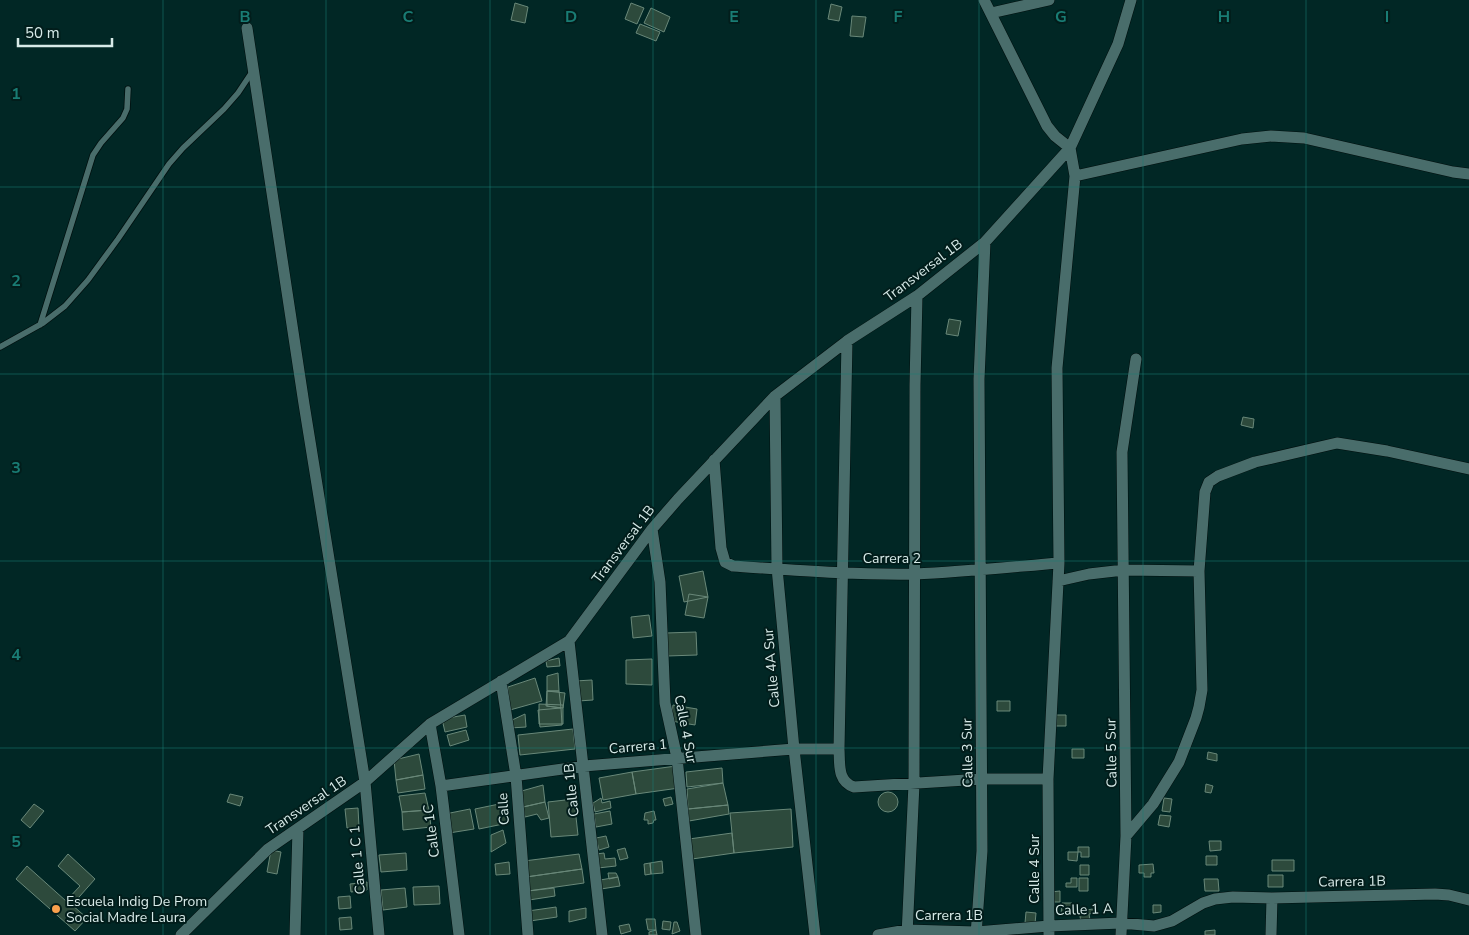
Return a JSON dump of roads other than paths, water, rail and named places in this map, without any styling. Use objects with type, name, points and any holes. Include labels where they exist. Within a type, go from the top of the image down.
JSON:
[{"type":"street","points":[[984,0],[1047,126],[1055,136],[1070,148]]},
{"type":"street","points":[[991,13],[1049,0]]},
{"type":"street","name":"Transversal 1B","points":[[181,935],[268,849],[365,782],[430,724],[568,641],[652,529],[775,396],[847,341],[917,296],[985,242],[1070,148],[1118,44],[1131,0]]},
{"type":"street","name":"Calle 1 C 1","points":[[247,28],[365,782],[379,935]]},
{"type":"street","points":[[1075,176],[1242,138],[1271,136],[1304,138],[1469,174]]},
{"type":"street","name":"Calle 4 Sur","points":[[1049,930],[1048,779],[1059,563],[1057,368],[1075,176],[1070,148]]},
{"type":"street","name":"Calle 3 Sur","points":[[976,933],[982,851],[979,379],[985,242]]},
{"type":"street","points":[[907,932],[914,784],[917,296]]},
{"type":"street","points":[[847,341],[840,775],[843,781],[854,787],[982,779],[1048,779]]},
{"type":"street","name":"Calle 5 Sur","points":[[1121,935],[1126,836],[1122,452],[1136,359]]},
{"type":"street","name":"Calle 4A Sur","points":[[775,396],[777,568],[794,749],[815,935]]},
{"type":"street","points":[[1126,836],[1153,804],[1179,762],[1196,718],[1202,690],[1199,571],[1205,492],[1209,482],[1218,476],[1255,462],[1337,444],[1469,469]]},
{"type":"street","name":"Carrera 2","points":[[714,460],[721,548],[725,562],[733,566],[843,573],[914,574],[1059,563]]},
{"type":"street","name":"Calle 4 Sur","points":[[652,529],[660,582],[665,703],[677,758],[696,935]]},
{"type":"street","points":[[1058,581],[1088,574],[1124,570],[1199,571]]},
{"type":"street","name":"Calle 1B","points":[[568,641],[584,766],[602,935]]},
{"type":"street","name":"Calle","points":[[501,681],[516,776],[528,935]]},
{"type":"street","name":"Calle 1C","points":[[430,724],[441,786],[459,935]]},
{"type":"street","name":"Carrera 1","points":[[441,786],[584,766],[794,749],[839,749]]},
{"type":"street","points":[[295,935],[298,829]]},
{"type":"street","name":"Carrera 1B","points":[[1121,923],[1160,925],[1172,921],[1203,903],[1233,897],[1272,898],[1435,894],[1469,900]]},
{"type":"street","points":[[1271,935],[1272,898]]},
{"type":"street","name":"Calle 1 A","points":[[1049,930],[1121,923]]},
{"type":"street","name":"Carrera 1B","points":[[878,935],[907,932],[976,933],[1049,930]]},
{"type":"lane","points":[[0,347],[40,325],[65,306],[88,280],[169,164],[182,148],[238,94],[254,69]]},
{"type":"lane","points":[[40,325],[93,155],[123,118],[127,109],[128,89]]},
{"type":"place","name":"Escuela Indig De Prom Social Madre Laura","points":[[56,909]]}]
